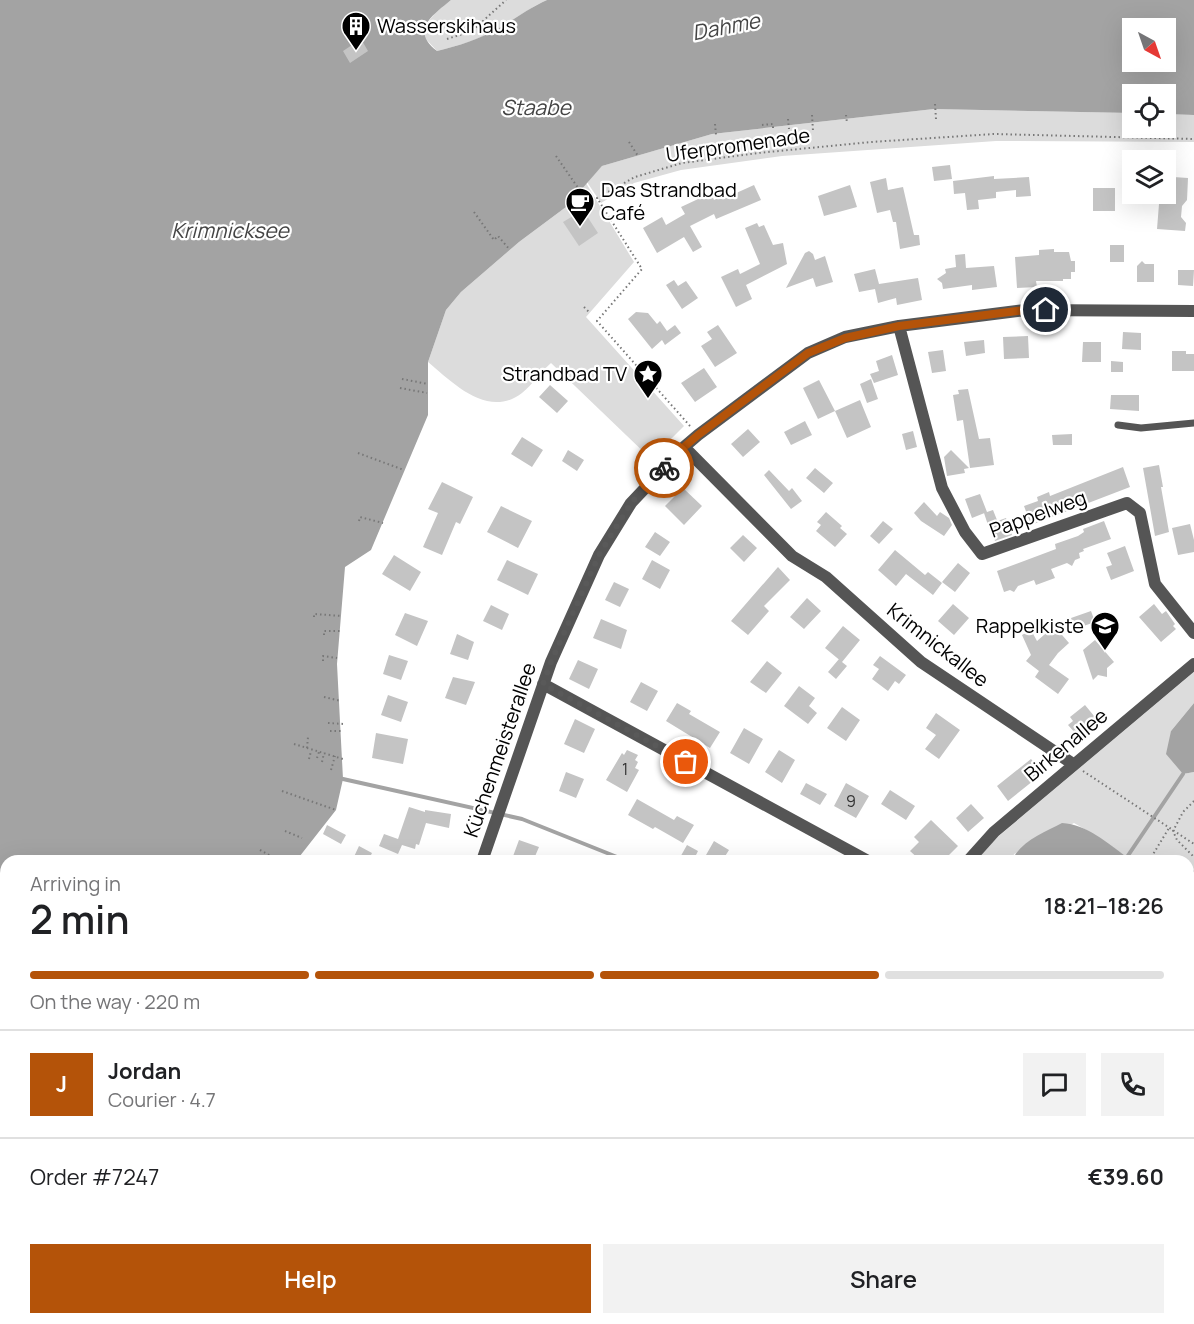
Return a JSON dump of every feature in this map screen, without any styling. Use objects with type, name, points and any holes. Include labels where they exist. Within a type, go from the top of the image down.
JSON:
[{"type":"street","name":"Küchenmeisterallee","points":[[484,855],[551,662],[599,555],[631,503],[698,435],[808,353],[845,338],[899,326],[1025,310],[1194,311]]},
{"type":"street","name":"Pappelweg","points":[[899,326],[942,488],[965,532],[982,554],[1127,503],[1140,513],[1155,584],[1194,633]]},
{"type":"street","name":"Krimnickallee","points":[[684,447],[792,556],[826,577],[921,662],[1073,764]]},
{"type":"street","name":"Birkenallee","points":[[973,855],[994,832],[1194,664]]},
{"type":"street","points":[[543,684],[857,855]]},
{"type":"lane","points":[[1118,425],[1141,428],[1194,423]]},
{"type":"path","points":[[447,39],[472,31],[506,0]]},
{"type":"path","points":[[936,104],[936,119]]},
{"type":"path","points":[[812,115],[813,131]]},
{"type":"path","points":[[846,115],[847,123]]},
{"type":"path","points":[[788,119],[789,129]]},
{"type":"path","points":[[714,124],[716,135]]},
{"type":"path","points":[[762,125],[773,124],[773,131]]},
{"type":"path","name":"Uferpromenade","points":[[698,435],[596,320],[642,269],[597,198],[635,177],[682,163],[758,153],[871,142],[994,134],[1194,139]]},
{"type":"path","points":[[629,142],[638,156]]},
{"type":"path","points":[[556,156],[583,195]]},
{"type":"path","points":[[474,212],[494,240],[498,236],[510,250]]},
{"type":"path","points":[[584,307],[590,313]]},
{"type":"path","points":[[402,379],[428,384]]},
{"type":"path","points":[[415,391],[417,382]]},
{"type":"path","points":[[400,388],[427,393]]},
{"type":"path","points":[[358,453],[404,470]]},
{"type":"path","points":[[359,521],[360,517],[383,523]]},
{"type":"path","points":[[314,617],[314,614],[342,616]]},
{"type":"path","points":[[324,635],[324,631],[342,631]]},
{"type":"path","points":[[323,661],[323,656],[337,658]]},
{"type":"path","points":[[324,697],[341,701]]},
{"type":"path","points":[[327,723],[344,724]]},
{"type":"path","points":[[330,731],[342,731]]},
{"type":"path","points":[[307,748],[308,737]]},
{"type":"path","points":[[294,744],[343,759]]},
{"type":"path","points":[[309,759],[312,750]]},
{"type":"path","points":[[317,758],[319,752]]},
{"type":"path","points":[[322,762],[324,753]]},
{"type":"path","points":[[331,770],[335,756]]},
{"type":"path","points":[[1073,764],[1194,844]]},
{"type":"path","points":[[282,791],[336,810]]},
{"type":"path","points":[[1173,831],[1183,812],[1194,801]]},
{"type":"path","points":[[1153,855],[1169,828]]},
{"type":"path","points":[[285,831],[302,838]]},
{"type":"path","points":[[1173,831],[1177,840],[1192,855]]},
{"type":"path","points":[[260,850],[269,855]]},
{"type":"shaded area","points":[[451,0],[547,0],[491,33],[437,51],[424,37],[425,31],[433,16]]},
{"type":"shaded area","points":[[934,109],[1122,113],[1122,138],[1176,138],[1176,114],[1194,115],[1194,142],[996,141],[782,156],[681,170],[634,183],[601,203],[587,182],[602,166],[712,134]]},
{"type":"shaded area","points":[[586,183],[634,262],[586,317],[684,426],[651,459],[551,363],[522,393],[509,400],[496,402],[484,400],[460,388],[428,362],[446,310],[461,292],[519,242],[566,207]]},
{"type":"shaded area","points":[[1194,672],[1194,703],[1171,731],[1183,774],[1194,772],[1194,855],[1124,855],[1074,823],[1014,855],[981,855],[987,846]]},
{"type":"water","name":"Krimnicksee","points":[[0,0],[451,0],[431,18],[425,30],[429,43],[437,51],[484,36],[547,0],[1194,0],[1194,115],[1176,114],[1176,84],[1122,84],[1122,113],[934,109],[712,134],[602,166],[566,207],[519,242],[461,292],[446,310],[428,362],[428,415],[371,550],[345,567],[337,664],[343,779],[336,810],[301,855],[0,855]]},
{"type":"water","points":[[1194,703],[1194,772],[1183,774],[1166,754],[1171,731]]},
{"type":"water","points":[[1062,823],[1071,824],[1089,831],[1124,855],[1015,855],[1026,843]]},
{"type":"building","name":"Wasserskihaus","points":[[361,39],[368,51],[350,63],[343,51]]},
{"type":"building","points":[[950,165],[952,179],[934,181],[932,167]]},
{"type":"building","points":[[994,176],[994,179],[1029,177],[1031,196],[1016,197],[1016,190],[996,192],[996,198],[978,200],[979,209],[967,210],[965,193],[954,194],[953,181]]},
{"type":"building","points":[[1176,177],[1188,178],[1187,200],[1182,206],[1181,217],[1186,223],[1185,231],[1157,229],[1159,204],[1176,204]]},
{"type":"building","points":[[886,178],[888,190],[903,187],[914,235],[919,235],[920,245],[900,249],[896,222],[893,222],[890,210],[877,213],[870,182]]},
{"type":"building","points":[[754,185],[761,200],[716,219],[714,214],[690,226],[702,247],[693,252],[684,237],[657,253],[643,228],[662,217],[666,225],[685,214],[681,207],[711,193],[714,200],[722,196],[723,199]]},
{"type":"building","points":[[850,185],[857,207],[824,216],[818,196]]},
{"type":"building","points":[[1093,188],[1115,188],[1115,211],[1093,211]]},
{"type":"building","points":[[583,210],[598,233],[579,246],[563,222]]},
{"type":"building","points":[[757,223],[759,227],[764,225],[773,245],[783,243],[787,264],[746,285],[752,299],[736,307],[721,277],[738,269],[740,274],[760,264],[745,228]]},
{"type":"building","points":[[1110,245],[1124,245],[1124,262],[1110,262]]},
{"type":"building","points":[[1054,249],[1054,252],[1069,252],[1071,261],[1075,261],[1075,272],[1071,272],[1071,279],[1036,281],[1037,287],[1017,288],[1015,257],[1039,255],[1039,250]]},
{"type":"building","points":[[809,251],[815,260],[825,256],[833,282],[816,287],[813,278],[786,288],[805,253]]},
{"type":"building","points":[[965,254],[966,268],[994,266],[997,287],[972,290],[972,285],[943,289],[942,283],[937,279],[946,273],[945,269],[956,267],[955,255]]},
{"type":"building","points":[[1142,261],[1145,264],[1154,264],[1154,282],[1137,282],[1137,266]]},
{"type":"building","points":[[875,269],[879,284],[918,278],[922,300],[897,305],[896,298],[878,303],[875,289],[859,292],[854,274]]},
{"type":"building","points":[[1178,270],[1194,270],[1193,286],[1178,285]]},
{"type":"building","points":[[674,280],[678,286],[686,281],[698,298],[682,309],[666,285]]},
{"type":"building","points":[[636,312],[648,313],[657,324],[660,321],[667,331],[675,325],[681,333],[665,345],[662,340],[652,349],[628,319]]},
{"type":"building","points":[[718,325],[737,353],[715,367],[701,346],[712,339],[707,332]]},
{"type":"building","points":[[1123,332],[1141,333],[1141,350],[1122,349]]},
{"type":"building","points":[[1028,336],[1029,358],[1004,359],[1003,337]]},
{"type":"building","points":[[984,340],[985,353],[966,356],[964,342]]},
{"type":"building","points":[[1083,342],[1101,342],[1101,362],[1082,362]]},
{"type":"building","points":[[943,350],[946,371],[932,373],[928,352]]},
{"type":"building","points":[[1172,351],[1186,351],[1186,354],[1194,354],[1194,371],[1172,371]]},
{"type":"building","points":[[892,355],[898,375],[874,383],[870,374],[879,371],[876,361]]},
{"type":"building","points":[[1111,361],[1123,362],[1123,372],[1111,372]]},
{"type":"building","points":[[704,368],[717,387],[695,402],[681,383]]},
{"type":"building","points":[[871,379],[878,399],[867,403],[860,384]]},
{"type":"building","points":[[819,380],[835,411],[818,419],[803,388]]},
{"type":"building","points":[[550,385],[568,401],[557,413],[539,397]]},
{"type":"building","points":[[968,389],[979,439],[990,438],[994,465],[970,468],[963,420],[957,421],[953,395],[959,394],[958,390]]},
{"type":"building","points":[[1111,395],[1139,395],[1139,411],[1110,409]]},
{"type":"building","points":[[860,400],[871,427],[847,438],[835,411]]},
{"type":"building","points":[[805,421],[812,435],[791,445],[784,432]]},
{"type":"building","points":[[748,429],[760,442],[743,457],[731,444]]},
{"type":"building","points":[[913,431],[917,447],[906,450],[902,434]]},
{"type":"building","points":[[1072,434],[1072,445],[1053,445],[1052,435]]},
{"type":"building","points":[[522,437],[543,450],[532,467],[511,454]]},
{"type":"building","points":[[568,450],[584,460],[577,471],[562,461]]},
{"type":"building","points":[[951,450],[969,468],[964,469],[965,473],[947,476],[944,457]]},
{"type":"building","points":[[1159,465],[1169,532],[1155,536],[1143,468]]},
{"type":"building","points":[[1123,467],[1130,487],[1031,525],[1024,506],[1038,501],[1037,497],[1049,492],[1050,496]]},
{"type":"building","points":[[815,468],[833,483],[824,493],[806,478]]},
{"type":"building","points":[[769,470],[789,491],[792,488],[802,501],[791,509],[764,475]]},
{"type":"building","points":[[442,482],[473,497],[460,524],[456,522],[442,555],[423,547],[438,513],[428,509]]},
{"type":"building","points":[[683,488],[702,506],[684,525],[665,506]]},
{"type":"building","points":[[980,494],[987,512],[972,518],[965,499]]},
{"type":"building","points":[[924,502],[937,516],[940,512],[949,518],[952,525],[944,536],[921,521],[914,513]]},
{"type":"building","points":[[501,506],[532,521],[518,548],[487,532]]},
{"type":"building","points":[[993,510],[997,520],[988,525],[984,513]]},
{"type":"building","points":[[826,512],[842,526],[840,528],[847,534],[835,547],[816,531],[821,525],[817,522]]},
{"type":"building","points":[[1006,518],[1012,535],[995,541],[989,524]]},
{"type":"building","points":[[883,521],[893,529],[879,544],[870,536]]},
{"type":"building","points":[[1104,521],[1111,539],[1083,549],[1084,551],[1079,553],[1080,558],[1075,560],[1072,566],[1067,563],[1051,569],[1055,578],[1036,585],[1034,580],[1018,586],[1014,592],[1010,590],[1004,592],[997,571],[1056,549],[1055,544],[1078,536],[1084,532],[1083,529]]},
{"type":"building","points":[[1190,524],[1194,552],[1178,555],[1172,528]]},
{"type":"building","points":[[655,532],[670,542],[660,556],[645,547]]},
{"type":"building","points":[[743,535],[757,548],[744,562],[730,548]]},
{"type":"building","points":[[1125,546],[1134,571],[1111,580],[1106,567],[1112,565],[1107,553]]},
{"type":"building","points":[[895,550],[925,575],[928,572],[942,583],[933,595],[906,574],[896,586],[878,570]]},
{"type":"building","points":[[394,555],[421,572],[410,591],[382,574]]},
{"type":"building","points":[[507,560],[538,574],[528,595],[497,580]]},
{"type":"building","points":[[652,560],[670,570],[660,589],[642,579]]},
{"type":"building","points":[[958,563],[970,573],[955,592],[942,582]]},
{"type":"building","points":[[778,567],[790,580],[764,606],[769,611],[748,635],[731,621]]},
{"type":"building","points":[[614,582],[629,589],[620,607],[605,600]]},
{"type":"building","points":[[807,598],[821,611],[804,629],[790,617]]},
{"type":"building","points":[[953,604],[969,618],[954,635],[938,621]]},
{"type":"building","points":[[1154,604],[1162,614],[1166,611],[1176,629],[1161,642],[1139,617]]},
{"type":"building","points":[[491,605],[509,614],[502,630],[483,621]]},
{"type":"building","points":[[1091,611],[1095,622],[1075,629],[1071,618]]},
{"type":"building","points":[[405,613],[428,621],[417,646],[395,635]]},
{"type":"building","points":[[601,619],[627,630],[621,649],[593,638]]},
{"type":"building","points":[[843,626],[860,640],[842,662],[847,666],[836,679],[828,672],[839,659],[825,648]]},
{"type":"building","points":[[1052,628],[1056,628],[1069,643],[1049,665],[1069,679],[1058,694],[1035,677],[1039,671],[1026,661],[1031,655],[1022,635],[1031,630],[1037,641]]},
{"type":"building","points":[[457,634],[474,642],[468,660],[450,654]]},
{"type":"building","points":[[1095,640],[1114,662],[1107,668],[1107,677],[1098,675],[1093,680],[1083,650]]},
{"type":"building","points":[[389,655],[408,661],[401,680],[383,674]]},
{"type":"building","points":[[880,656],[906,675],[899,684],[895,681],[888,691],[872,679],[879,669],[873,665]]},
{"type":"building","points":[[578,660],[598,669],[589,689],[569,679]]},
{"type":"building","points":[[767,661],[782,673],[766,693],[750,682]]},
{"type":"building","points":[[453,677],[475,682],[466,705],[445,698]]},
{"type":"building","points":[[641,682],[658,691],[647,711],[630,702]]},
{"type":"building","points":[[799,686],[815,698],[809,706],[817,713],[808,724],[784,706]]},
{"type":"building","points":[[388,695],[408,702],[401,722],[381,715]]},
{"type":"building","points":[[677,703],[691,711],[689,714],[720,732],[710,748],[666,721]]},
{"type":"building","points":[[1085,705],[1099,722],[1085,734],[1081,730],[1076,734],[1068,725],[1073,721],[1070,717]]},
{"type":"building","points":[[842,707],[860,720],[846,741],[827,728]]},
{"type":"building","points":[[936,713],[960,730],[939,759],[925,749],[936,735],[926,728]]},
{"type":"building","points":[[575,719],[595,729],[584,753],[564,744]]},
{"type":"building","points":[[744,728],[763,739],[749,764],[730,753]]},
{"type":"building","points":[[376,733],[408,739],[403,764],[372,758]]},
{"type":"building","points":[[627,750],[638,755],[635,768],[639,770],[627,792],[606,780],[622,753],[624,755]]},
{"type":"building","points":[[779,750],[795,760],[782,783],[765,772]]},
{"type":"building","points":[[1031,759],[1043,773],[1008,801],[997,786]]},
{"type":"building","points":[[566,772],[584,779],[576,798],[559,791]]},
{"type":"building","points":[[806,783],[827,794],[820,805],[800,794]]},
{"type":"building","points":[[846,783],[869,796],[856,818],[834,806]]},
{"type":"building","points":[[890,790],[915,806],[906,820],[881,804]]},
{"type":"building","points":[[637,799],[674,820],[677,816],[694,825],[683,843],[628,815]]},
{"type":"building","points":[[971,804],[984,818],[968,832],[956,818]]},
{"type":"building","points":[[409,807],[425,812],[425,810],[451,814],[449,828],[426,823],[419,845],[416,844],[415,849],[402,845],[398,854],[379,846],[384,834],[398,839]]},
{"type":"building","points":[[931,820],[958,846],[949,855],[914,855],[910,851],[919,842],[914,837]]},
{"type":"building","points":[[327,825],[346,835],[341,844],[323,834]]},
{"type":"building","points":[[519,840],[539,847],[536,855],[513,855]]},
{"type":"building","points":[[714,841],[729,850],[726,855],[706,855]]},
{"type":"building","points":[[687,845],[698,851],[696,855],[681,855]]},
{"type":"building","points":[[359,846],[372,853],[371,855],[355,855]]},
{"type":"waterway","points":[[1128,855],[1183,774]]},
{"type":"waterway","points":[[343,779],[522,819],[612,855]]},
{"type":"way so far","points":[[664,468],[631,503],[599,555],[543,684],[686,762]]},
{"type":"place","name":"Wasserskihaus","points":[[356,52]]},
{"type":"place","name":"Das Strandbad Café","points":[[580,228]]},
{"type":"place","name":"Strandbad TV","points":[[648,400]]},
{"type":"place","name":"Rappelkiste","points":[[1105,652]]},
{"type":"route","points":[[664,468],[698,435],[808,353],[845,338],[899,326],[1025,310],[1046,310]]},
{"type":"water label","name":"Dahme","points":[[726,27]]},
{"type":"water label","name":"Staabe","points":[[536,108]]}]
